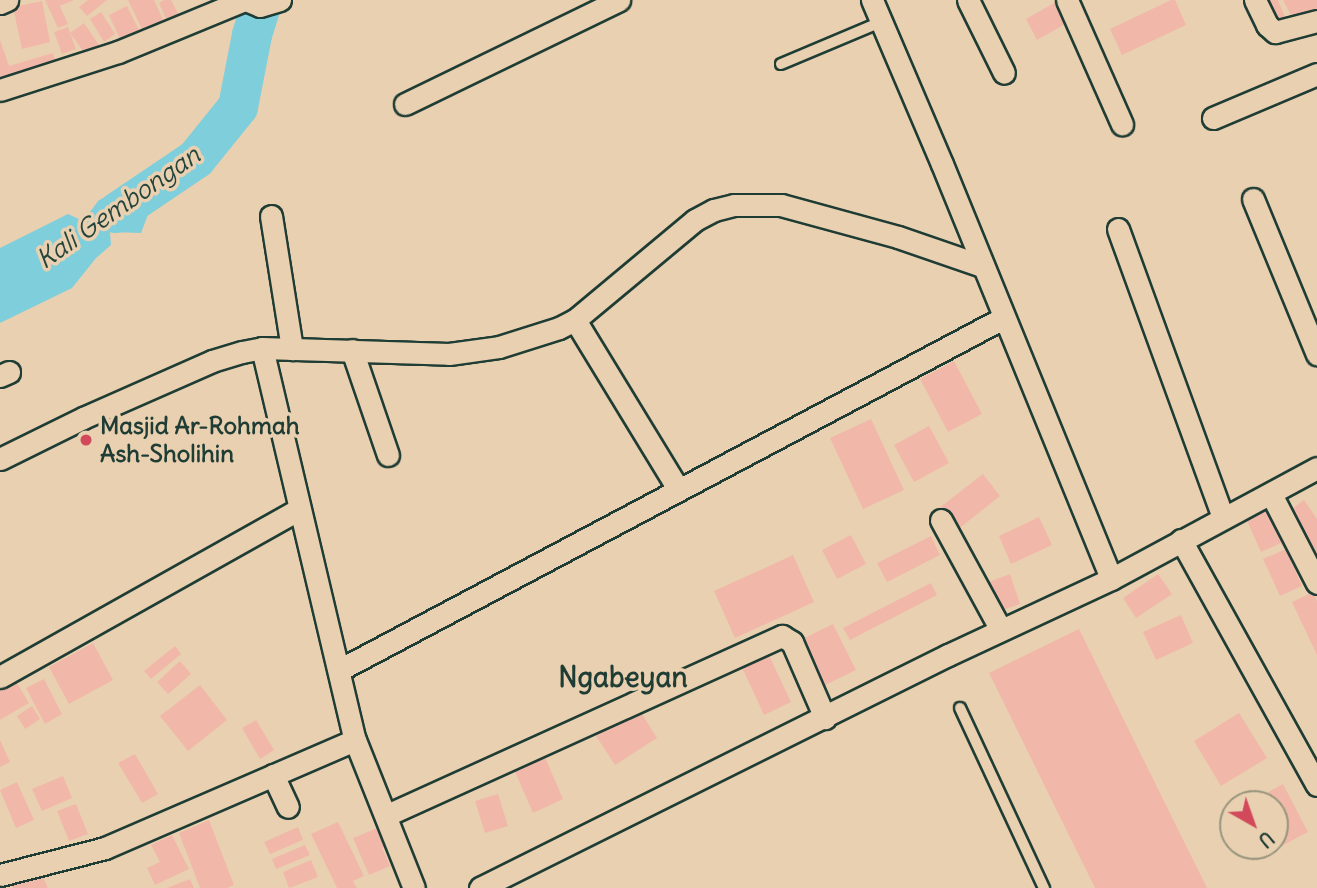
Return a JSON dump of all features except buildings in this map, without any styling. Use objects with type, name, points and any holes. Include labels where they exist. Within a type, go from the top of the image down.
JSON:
[{"type":"street","points":[[0,3],[7,0]]},
{"type":"street","points":[[872,0],[942,164],[1111,579]]},
{"type":"street","points":[[968,0],[1004,73]]},
{"type":"street","points":[[1067,0],[1122,124]]},
{"type":"street","points":[[1255,0],[1267,25],[1275,32],[1317,21]]},
{"type":"street","points":[[0,90],[118,52],[257,1]]},
{"type":"street","points":[[405,104],[606,3]]},
{"type":"street","points":[[1213,118],[1317,74]]},
{"type":"street","points":[[1253,198],[1317,354]]},
{"type":"street","points":[[0,459],[83,418],[212,361],[262,348],[449,354],[471,352],[530,338],[575,320],[695,220],[713,210],[734,205],[780,205],[898,237],[982,266]]},
{"type":"street","points":[[271,216],[292,349]]},
{"type":"street","points":[[1118,229],[1223,518]]},
{"type":"street","points":[[341,669],[1003,318]]},
{"type":"street","points":[[575,320],[678,489]]},
{"type":"street","points":[[262,348],[299,509],[341,669],[355,740],[414,888]]},
{"type":"street","points":[[352,350],[388,455]]},
{"type":"street","points":[[480,888],[504,883],[825,718],[1001,630],[1111,579],[1317,468]]},
{"type":"street","points":[[1271,494],[1317,583]]},
{"type":"street","points":[[0,677],[299,509]]},
{"type":"street","points":[[941,520],[1001,630]]},
{"type":"street","points":[[1181,540],[1317,785]]},
{"type":"street","points":[[387,815],[782,636],[792,642],[825,718]]},
{"type":"street","points":[[0,874],[105,848],[355,740]]},
{"type":"street","points":[[273,775],[288,807]]},
{"type":"lane","points":[[780,64],[881,22]]},
{"type":"lane","points":[[960,709],[1044,888]]},
{"type":"water","points":[[161,180],[141,233],[110,232],[111,245],[96,258],[72,288],[0,323],[0,248],[68,214],[83,221],[99,200]]},
{"type":"waterway","name":"Kali Gembongan","points":[[116,213],[196,159],[238,107],[252,35],[263,0]]},
{"type":"place","name":"Masjid Ar-Rohmah Ash-Sholihin","points":[[86,440]]},
{"type":"district","name":"Ngabeyan","points":[[623,677]]}]
